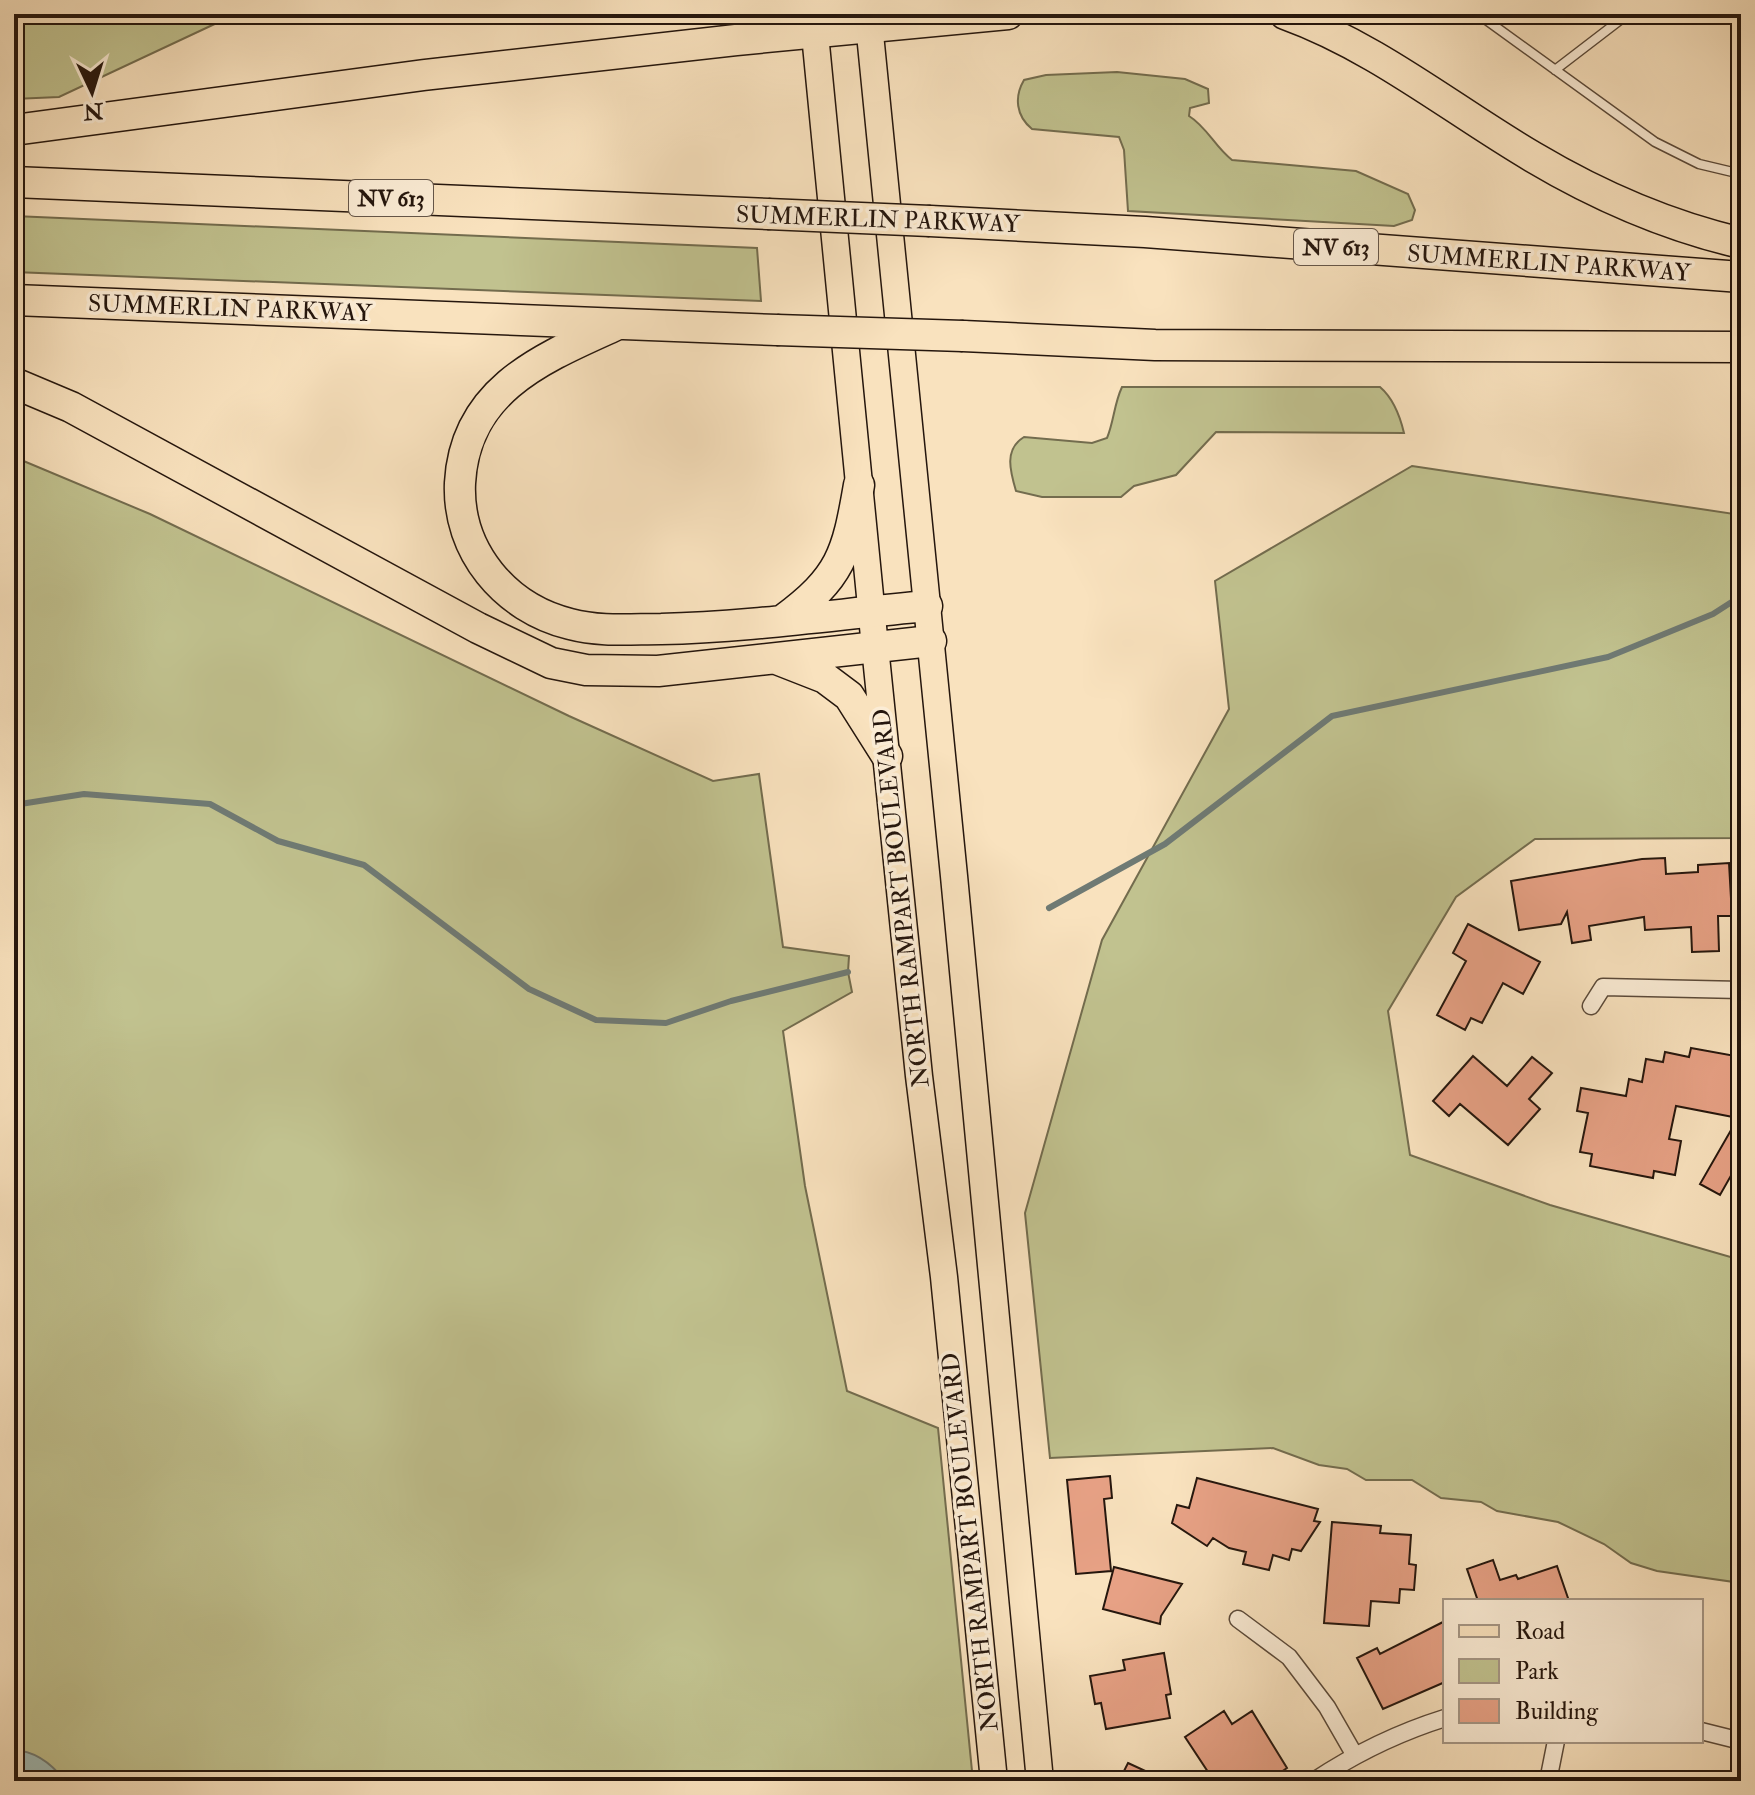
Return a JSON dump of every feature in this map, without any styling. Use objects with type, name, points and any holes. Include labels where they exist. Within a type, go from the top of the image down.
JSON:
[{"type":"highway","points":[[736,40],[763,14]]},
{"type":"highway","points":[[14,130],[424,75],[736,40],[814,23],[997,14]]},
{"type":"highway","points":[[1285,14],[1355,43],[1575,180],[1668,221],[1741,243]]},
{"type":"highway","name":"SUMMERLIN PARKWAY","points":[[14,182],[1145,232],[1741,277]]},
{"type":"highway","name":"SUMMERLIN PARKWAY","points":[[14,300],[1155,345],[1741,347]]},
{"type":"highway","points":[[616,325],[546,357],[523,372],[495,397],[482,414],[465,453],[460,483],[462,515],[472,547],[493,579],[510,595],[542,615],[569,624],[610,630],[696,628],[927,606]]},
{"type":"highway","points":[[14,383],[71,407],[478,628],[551,663],[586,670],[628,671],[777,659],[931,641]]},
{"type":"highway","points":[[783,620],[806,604],[831,577],[851,528],[859,485]]},
{"type":"highway","points":[[777,659],[825,678],[849,696],[887,756]]},
{"type":"main road","name":"NORTH RAMPART BOULEVARD","points":[[869,21],[1040,1781]]},
{"type":"main road","name":"NORTH RAMPART BOULEVARD","points":[[814,23],[871,611],[919,1076],[944,1277],[994,1781]]},
{"type":"street","points":[[1591,1006],[1603,987],[1741,990]]},
{"type":"street","points":[[1238,1619],[1289,1657],[1327,1707],[1354,1754]]},
{"type":"street","points":[[1314,1781],[1354,1754],[1403,1731],[1443,1719]]},
{"type":"street","points":[[1703,1732],[1741,1741]]},
{"type":"street","points":[[1548,1781],[1556,1743]]},
{"type":"lane","points":[[1478,14],[1655,142],[1699,164],[1741,174]]},
{"type":"lane","points":[[1555,70],[1628,14]]},
{"type":"green space","points":[[14,14],[236,14],[59,97],[14,99]]},
{"type":"green space","points":[[1117,72],[1185,79],[1208,89],[1209,103],[1190,108],[1189,116],[1232,160],[1356,171],[1408,194],[1415,210],[1412,220],[1394,226],[1128,211],[1124,150],[1119,137],[1032,129],[1018,106],[1024,80],[1046,75]]},
{"type":"green space","points":[[14,216],[757,248],[761,301],[14,272]]},
{"type":"green space","points":[[1122,387],[1380,387],[1396,408],[1404,433],[1216,432],[1176,475],[1134,486],[1121,497],[1042,497],[1016,491],[1010,461],[1018,442],[1024,437],[1092,443],[1107,438]]},
{"type":"green space","points":[[14,457],[150,514],[569,716],[713,781],[759,774],[783,947],[849,956],[852,992],[783,1031],[805,1186],[847,1391],[938,1428],[973,1781],[14,1781]]},
{"type":"green space","points":[[1412,466],[1741,515],[1741,838],[1535,839],[1456,897],[1388,1011],[1410,1155],[1550,1205],[1741,1260],[1741,1583],[1657,1571],[1631,1563],[1604,1544],[1558,1522],[1497,1511],[1481,1502],[1441,1498],[1412,1480],[1366,1480],[1347,1469],[1319,1465],[1273,1448],[1050,1458],[1025,1213],[1102,940],[1229,709],[1215,581]]},
{"type":"water","points":[[14,1750],[43,1760],[65,1781],[14,1781]]},
{"type":"building","points":[[1665,858],[1666,874],[1698,872],[1698,865],[1729,863],[1732,916],[1718,916],[1719,951],[1692,952],[1691,927],[1645,930],[1644,917],[1589,926],[1591,940],[1572,943],[1567,912],[1561,924],[1519,930],[1511,881],[1642,859]]},
{"type":"building","points":[[1468,924],[1540,962],[1523,994],[1503,983],[1482,1023],[1471,1018],[1465,1030],[1437,1015],[1466,961],[1453,953]]},
{"type":"building","points":[[1691,1048],[1741,1057],[1741,1158],[1720,1195],[1700,1184],[1738,1118],[1676,1106],[1669,1139],[1681,1141],[1675,1175],[1654,1171],[1653,1178],[1590,1166],[1592,1154],[1580,1152],[1588,1113],[1577,1111],[1581,1088],[1626,1096],[1629,1079],[1642,1082],[1646,1059],[1663,1062],[1665,1052],[1689,1057]]},
{"type":"building","points":[[1473,1056],[1507,1086],[1532,1057],[1552,1073],[1529,1099],[1540,1109],[1508,1145],[1460,1104],[1449,1116],[1433,1101]]},
{"type":"building","points":[[1110,1476],[1112,1498],[1104,1499],[1111,1571],[1076,1574],[1067,1480]]},
{"type":"building","points":[[1197,1478],[1318,1509],[1314,1521],[1320,1522],[1301,1551],[1292,1549],[1289,1560],[1273,1555],[1269,1570],[1243,1564],[1246,1552],[1229,1548],[1213,1538],[1207,1546],[1172,1523],[1177,1505],[1189,1508]]},
{"type":"building","points":[[1332,1522],[1381,1526],[1380,1533],[1411,1535],[1409,1564],[1416,1565],[1414,1590],[1400,1589],[1399,1603],[1371,1601],[1369,1626],[1324,1623]]},
{"type":"building","points":[[1493,1560],[1500,1580],[1516,1575],[1518,1579],[1557,1566],[1568,1599],[1477,1599],[1467,1569]]},
{"type":"building","points":[[1114,1567],[1182,1584],[1161,1616],[1160,1624],[1103,1609]]},
{"type":"building","points":[[1443,1622],[1443,1683],[1383,1709],[1357,1658],[1377,1648],[1380,1654]]},
{"type":"building","points":[[1164,1653],[1171,1694],[1166,1695],[1170,1718],[1106,1729],[1101,1703],[1095,1704],[1090,1676],[1125,1670],[1123,1660]]},
{"type":"building","points":[[1224,1711],[1232,1724],[1252,1711],[1287,1768],[1268,1781],[1214,1781],[1185,1737]]},
{"type":"building","points":[[1128,1763],[1167,1781],[1119,1781]]},
{"type":"waterway","points":[[1049,908],[1165,844],[1332,716],[1608,657],[1713,614],[1741,596]]},
{"type":"waterway","points":[[14,805],[84,794],[210,804],[278,841],[364,865],[529,989],[596,1020],[666,1023],[731,1001],[848,972]]}]
